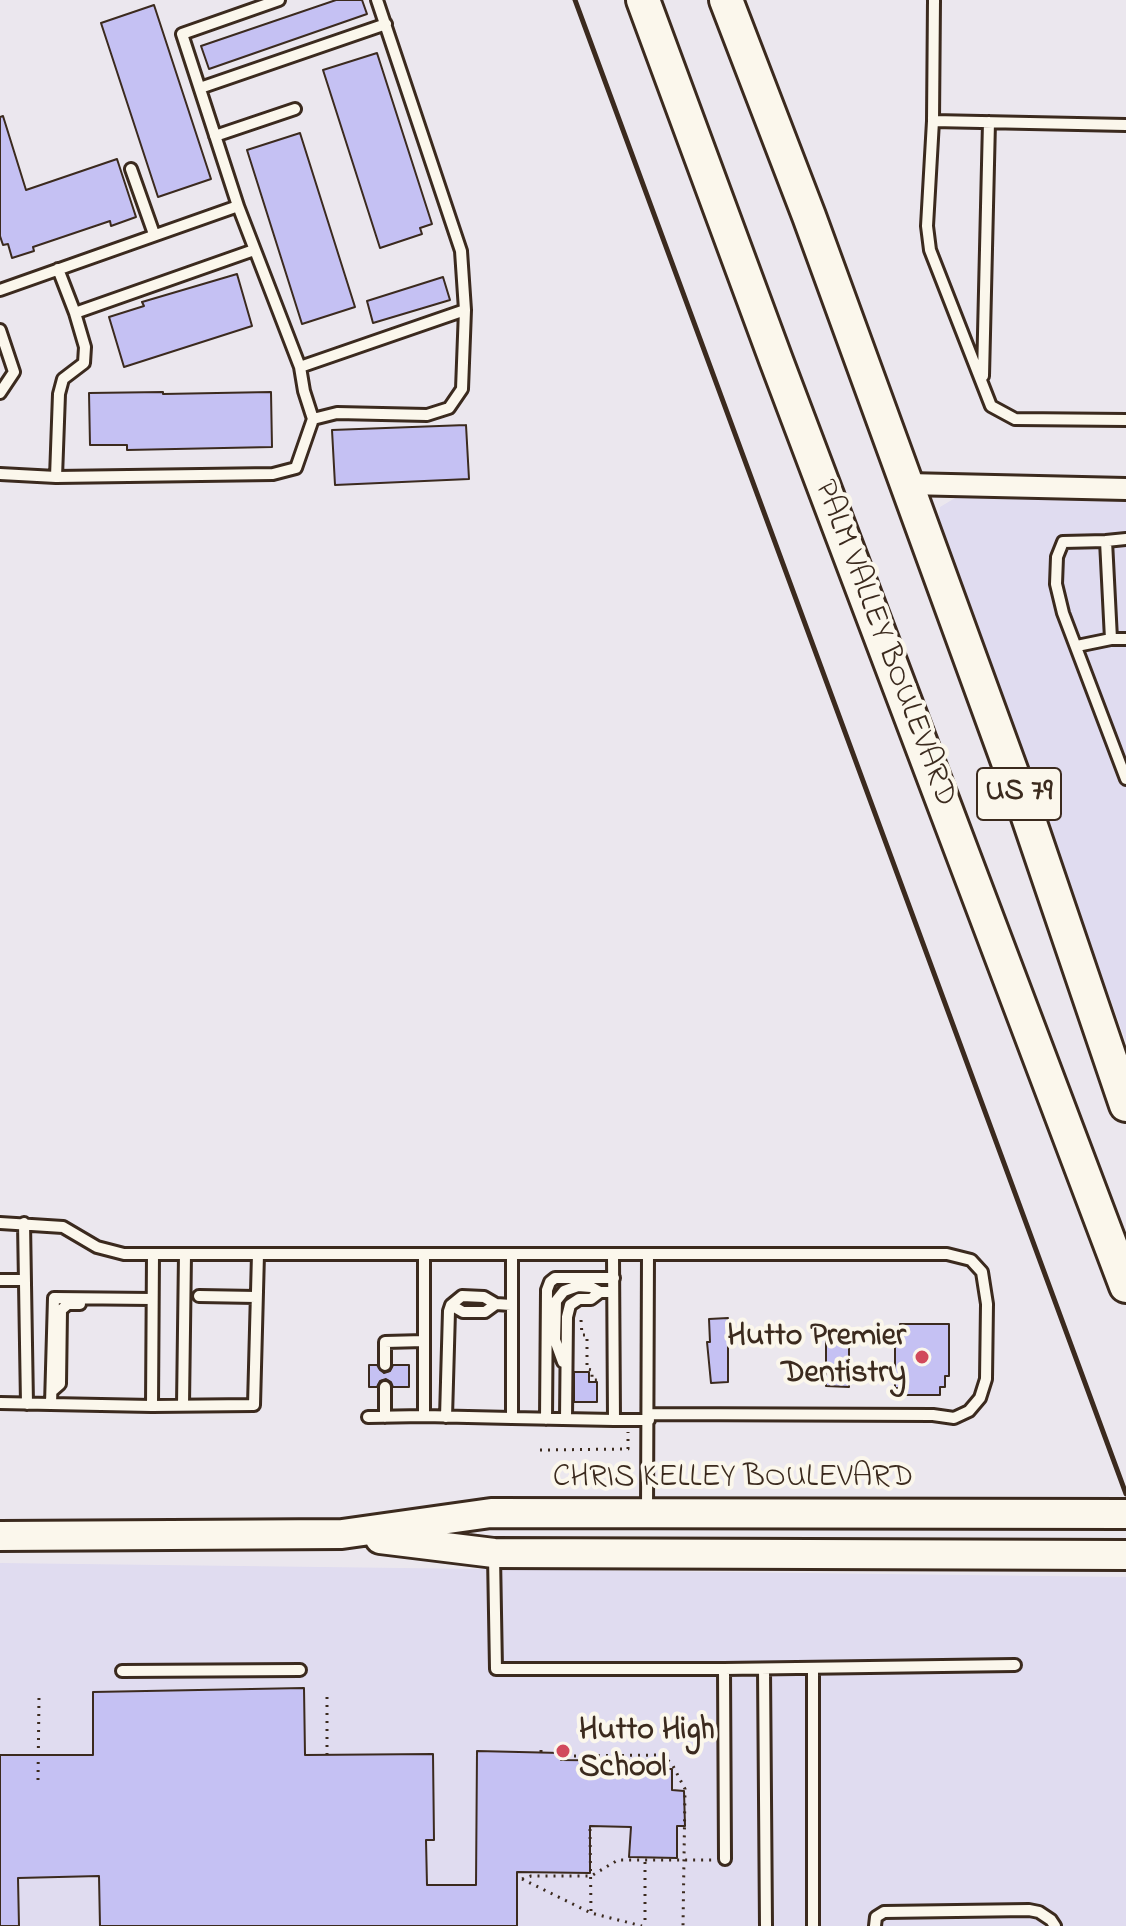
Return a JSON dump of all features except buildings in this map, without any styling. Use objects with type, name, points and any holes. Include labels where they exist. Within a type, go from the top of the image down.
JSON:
[{"type":"highway","name":"US 79","points":[[726,0],[1027,814],[1126,1105]]},
{"type":"highway","name":"PALM VALLEY BOULEVARD","points":[[643,4],[1126,1286]]},
{"type":"main road","name":"CHRIS KELLEY BOULEVARD","points":[[342,1534],[491,1513],[1126,1514]]},
{"type":"main road","name":"CHRIS KELLEY BOULEVARD","points":[[0,1536],[342,1534],[494,1553],[1126,1555]]},
{"type":"street","points":[[907,484],[1126,489]]},
{"type":"lane","points":[[0,474],[56,477],[273,474],[296,468],[313,419],[300,367],[238,206],[182,34],[279,0]]},
{"type":"lane","points":[[313,419],[337,413],[427,415],[449,408],[462,389],[465,310],[461,251],[377,0]]},
{"type":"lane","points":[[934,0],[933,121],[927,226],[930,250],[991,406],[1015,419],[1126,420]]},
{"type":"lane","points":[[200,88],[386,24]]},
{"type":"lane","points":[[215,136],[295,109]]},
{"type":"lane","points":[[933,121],[1126,125]]},
{"type":"lane","points":[[983,384],[989,122]]},
{"type":"lane","points":[[131,169],[154,234]]},
{"type":"lane","points":[[0,290],[238,206]]},
{"type":"lane","points":[[75,313],[254,250]]},
{"type":"lane","points":[[56,477],[59,394],[63,379],[84,363],[85,347],[58,269]]},
{"type":"lane","points":[[300,367],[465,310]]},
{"type":"lane","points":[[0,330],[14,372],[0,393]]},
{"type":"lane","points":[[1126,539],[1063,542],[1057,557],[1056,584],[1063,613],[1126,779]]},
{"type":"lane","points":[[1106,541],[1111,639]]},
{"type":"lane","points":[[1077,646],[1126,639]]},
{"type":"lane","points":[[0,1223],[63,1227],[112,1252],[947,1254],[971,1260],[982,1272],[987,1304],[986,1379],[980,1398],[969,1411],[954,1418],[920,1414],[614,1420],[368,1417]]},
{"type":"lane","points":[[24,1223],[27,1404]]},
{"type":"lane","points":[[152,1406],[147,1299],[153,1254]]},
{"type":"lane","points":[[183,1405],[185,1254]]},
{"type":"lane","points":[[0,1403],[254,1405],[258,1254]]},
{"type":"lane","points":[[424,1255],[424,1416]]},
{"type":"lane","points":[[512,1255],[512,1418]]},
{"type":"lane","points":[[613,1255],[614,1420]]},
{"type":"lane","points":[[647,1514],[648,1255]]},
{"type":"lane","points":[[546,1419],[547,1290],[550,1282],[555,1278],[614,1278]]},
{"type":"lane","points":[[2,1282],[24,1280]]},
{"type":"lane","points":[[566,1419],[567,1317],[570,1305],[579,1299],[591,1299],[600,1292],[613,1292]]},
{"type":"lane","points":[[199,1296],[256,1297]]},
{"type":"lane","points":[[446,1417],[451,1305],[462,1296],[484,1297],[496,1304],[511,1305]]},
{"type":"lane","points":[[51,1404],[54,1298],[147,1299]]},
{"type":"lane","points":[[385,1365],[385,1342],[424,1341]]},
{"type":"lane","points":[[385,1387],[385,1417]]},
{"type":"lane","points":[[494,1553],[496,1669],[1015,1665]]},
{"type":"lane","points":[[813,1668],[813,1926]]},
{"type":"lane","points":[[724,1669],[725,1859]]},
{"type":"lane","points":[[764,1669],[766,1926]]},
{"type":"lane","points":[[122,1671],[300,1670]]},
{"type":"lane","points":[[875,1926],[876,1917],[884,1912],[1029,1910],[1039,1912],[1055,1926]]},
{"type":"path","points":[[574,1319],[582,1320],[582,1335],[587,1335],[587,1369]]},
{"type":"path","points":[[578,1369],[592,1370],[592,1380],[601,1380],[601,1390]]},
{"type":"path","points":[[540,1450],[628,1449],[628,1432]]},
{"type":"path","points":[[327,1695],[327,1755]]},
{"type":"path","points":[[38,1780],[39,1696]]},
{"type":"path","points":[[565,1749],[565,1756],[662,1755],[672,1764],[685,1789],[683,1926]]},
{"type":"path","points":[[590,1829],[591,1913]]},
{"type":"path","points":[[645,1860],[644,1926],[591,1913],[522,1879],[531,1876],[591,1876],[618,1860],[725,1859]]},
{"type":"shaded area","points":[[955,498],[1126,498],[1126,1042],[938,525],[940,507]]},
{"type":"shaded area","name":"Hutto High School","points":[[0,1563],[1126,1577],[1126,1926],[0,1926]]},
{"type":"railway","points":[[575,0],[1126,1494]]},
{"type":"place","name":"Hutto Premier Dentistry","points":[[922,1357]]},
{"type":"place","name":"Hutto High School","points":[[563,1751]]}]
